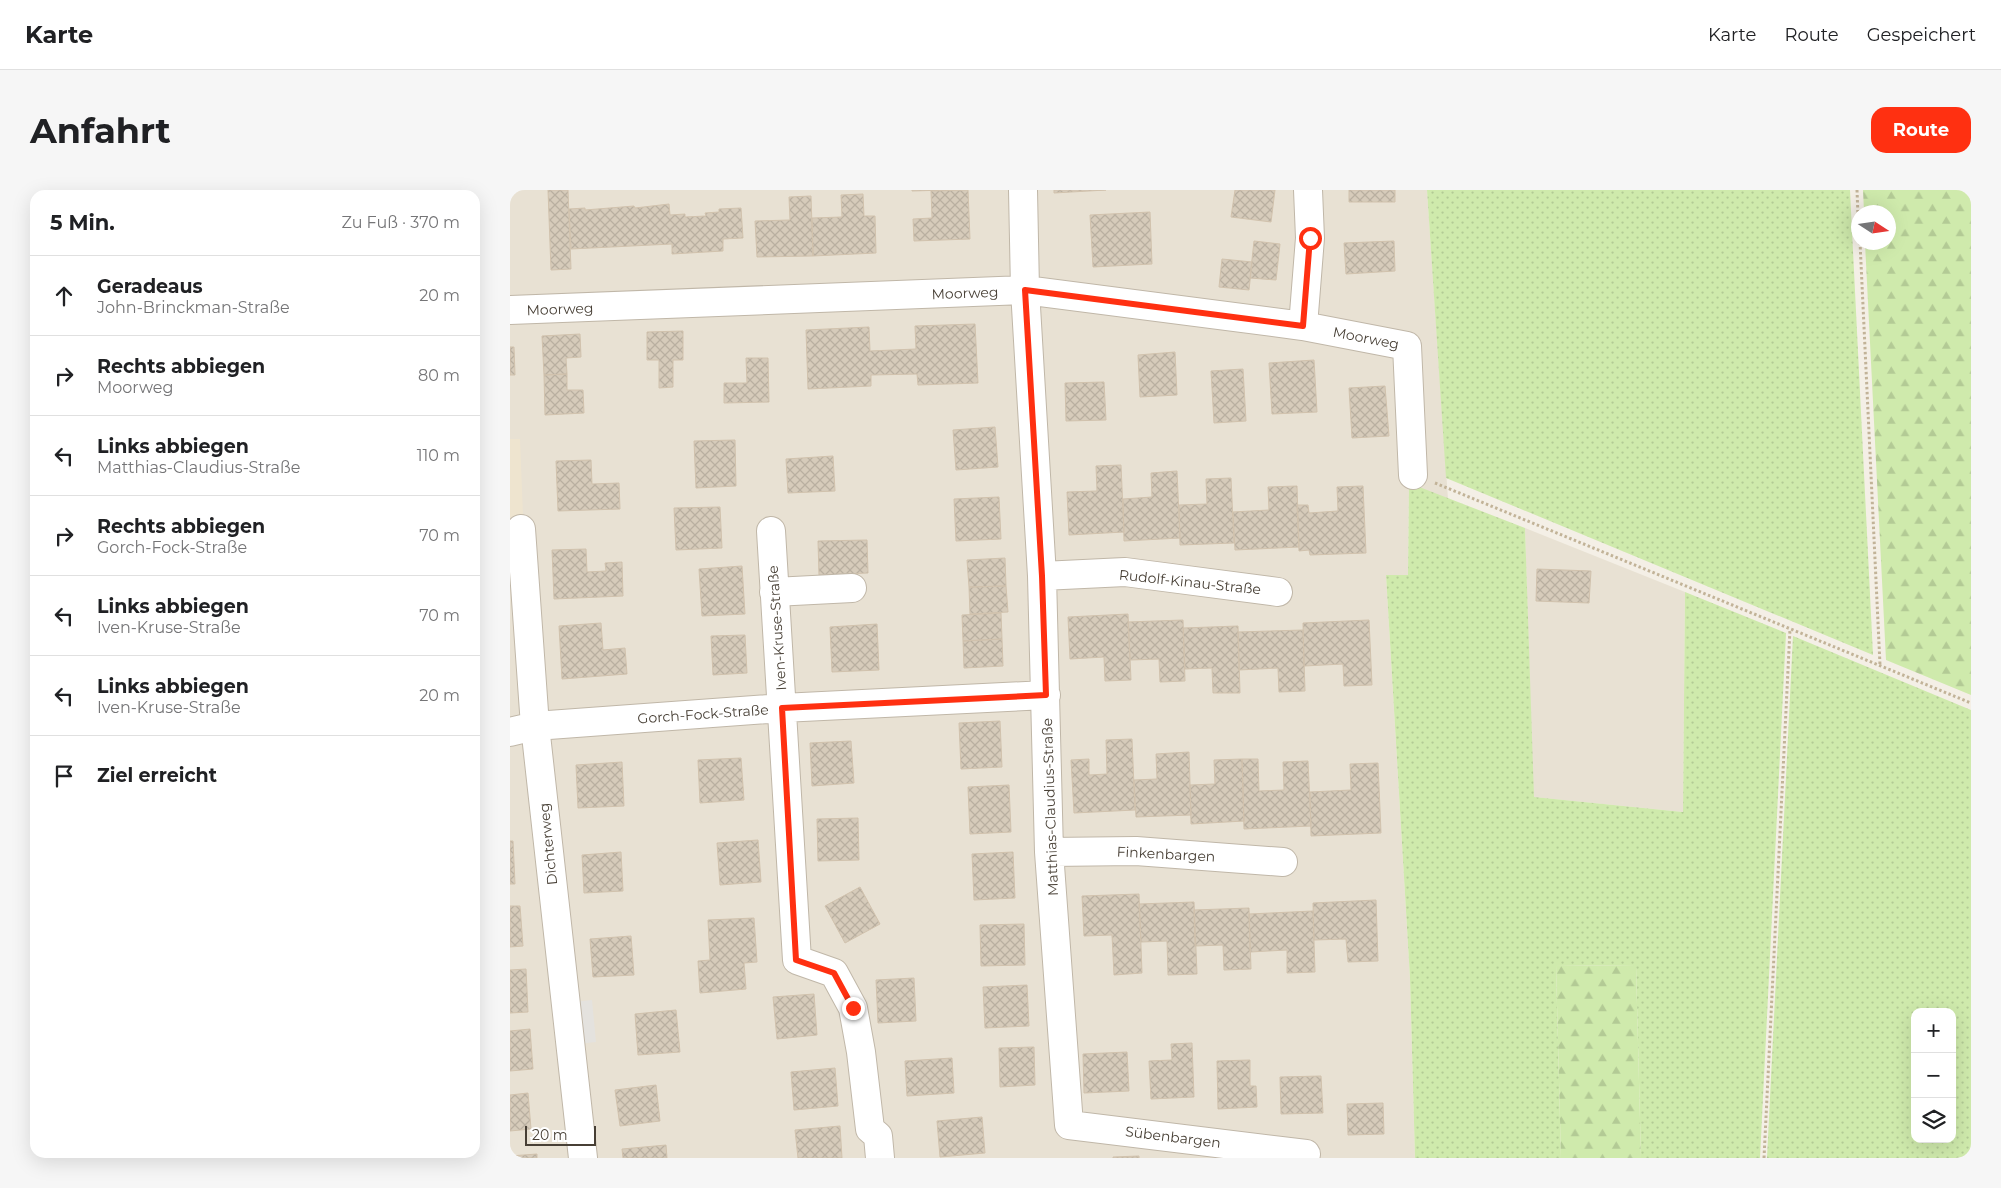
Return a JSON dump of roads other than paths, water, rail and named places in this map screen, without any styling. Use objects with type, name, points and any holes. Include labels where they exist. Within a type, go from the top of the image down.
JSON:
[{"type":"street","name":"Matthias-Claudius-Straße","points":[[1023,190],[1025,290],[1042,576],[1049,852],[1069,1125]]},
{"type":"street","points":[[1303,326],[1310,238],[1308,190]]},
{"type":"street","name":"Moorweg","points":[[510,310],[1025,290],[1303,326],[1407,346],[1413,474]]},
{"type":"street","name":"Dichterweg","points":[[522,529],[522,729],[583,1158]]},
{"type":"street","name":"Iven-Kruse-Straße","points":[[771,531],[796,960],[834,973],[853,1008],[861,1052],[870,1129],[879,1147]]},
{"type":"street","name":"Rudolf-Kinau-Straße","points":[[1042,576],[1125,572],[1278,592]]},
{"type":"street","points":[[774,592],[852,588]]},
{"type":"street","name":"Gorch-Fock-Straße","points":[[522,729],[782,708],[1046,695]]},
{"type":"street","name":"Finkenbargen","points":[[1049,852],[1136,850],[1283,862]]},
{"type":"street","name":"Sübenbargen","points":[[1069,1125],[1306,1154]]}]
